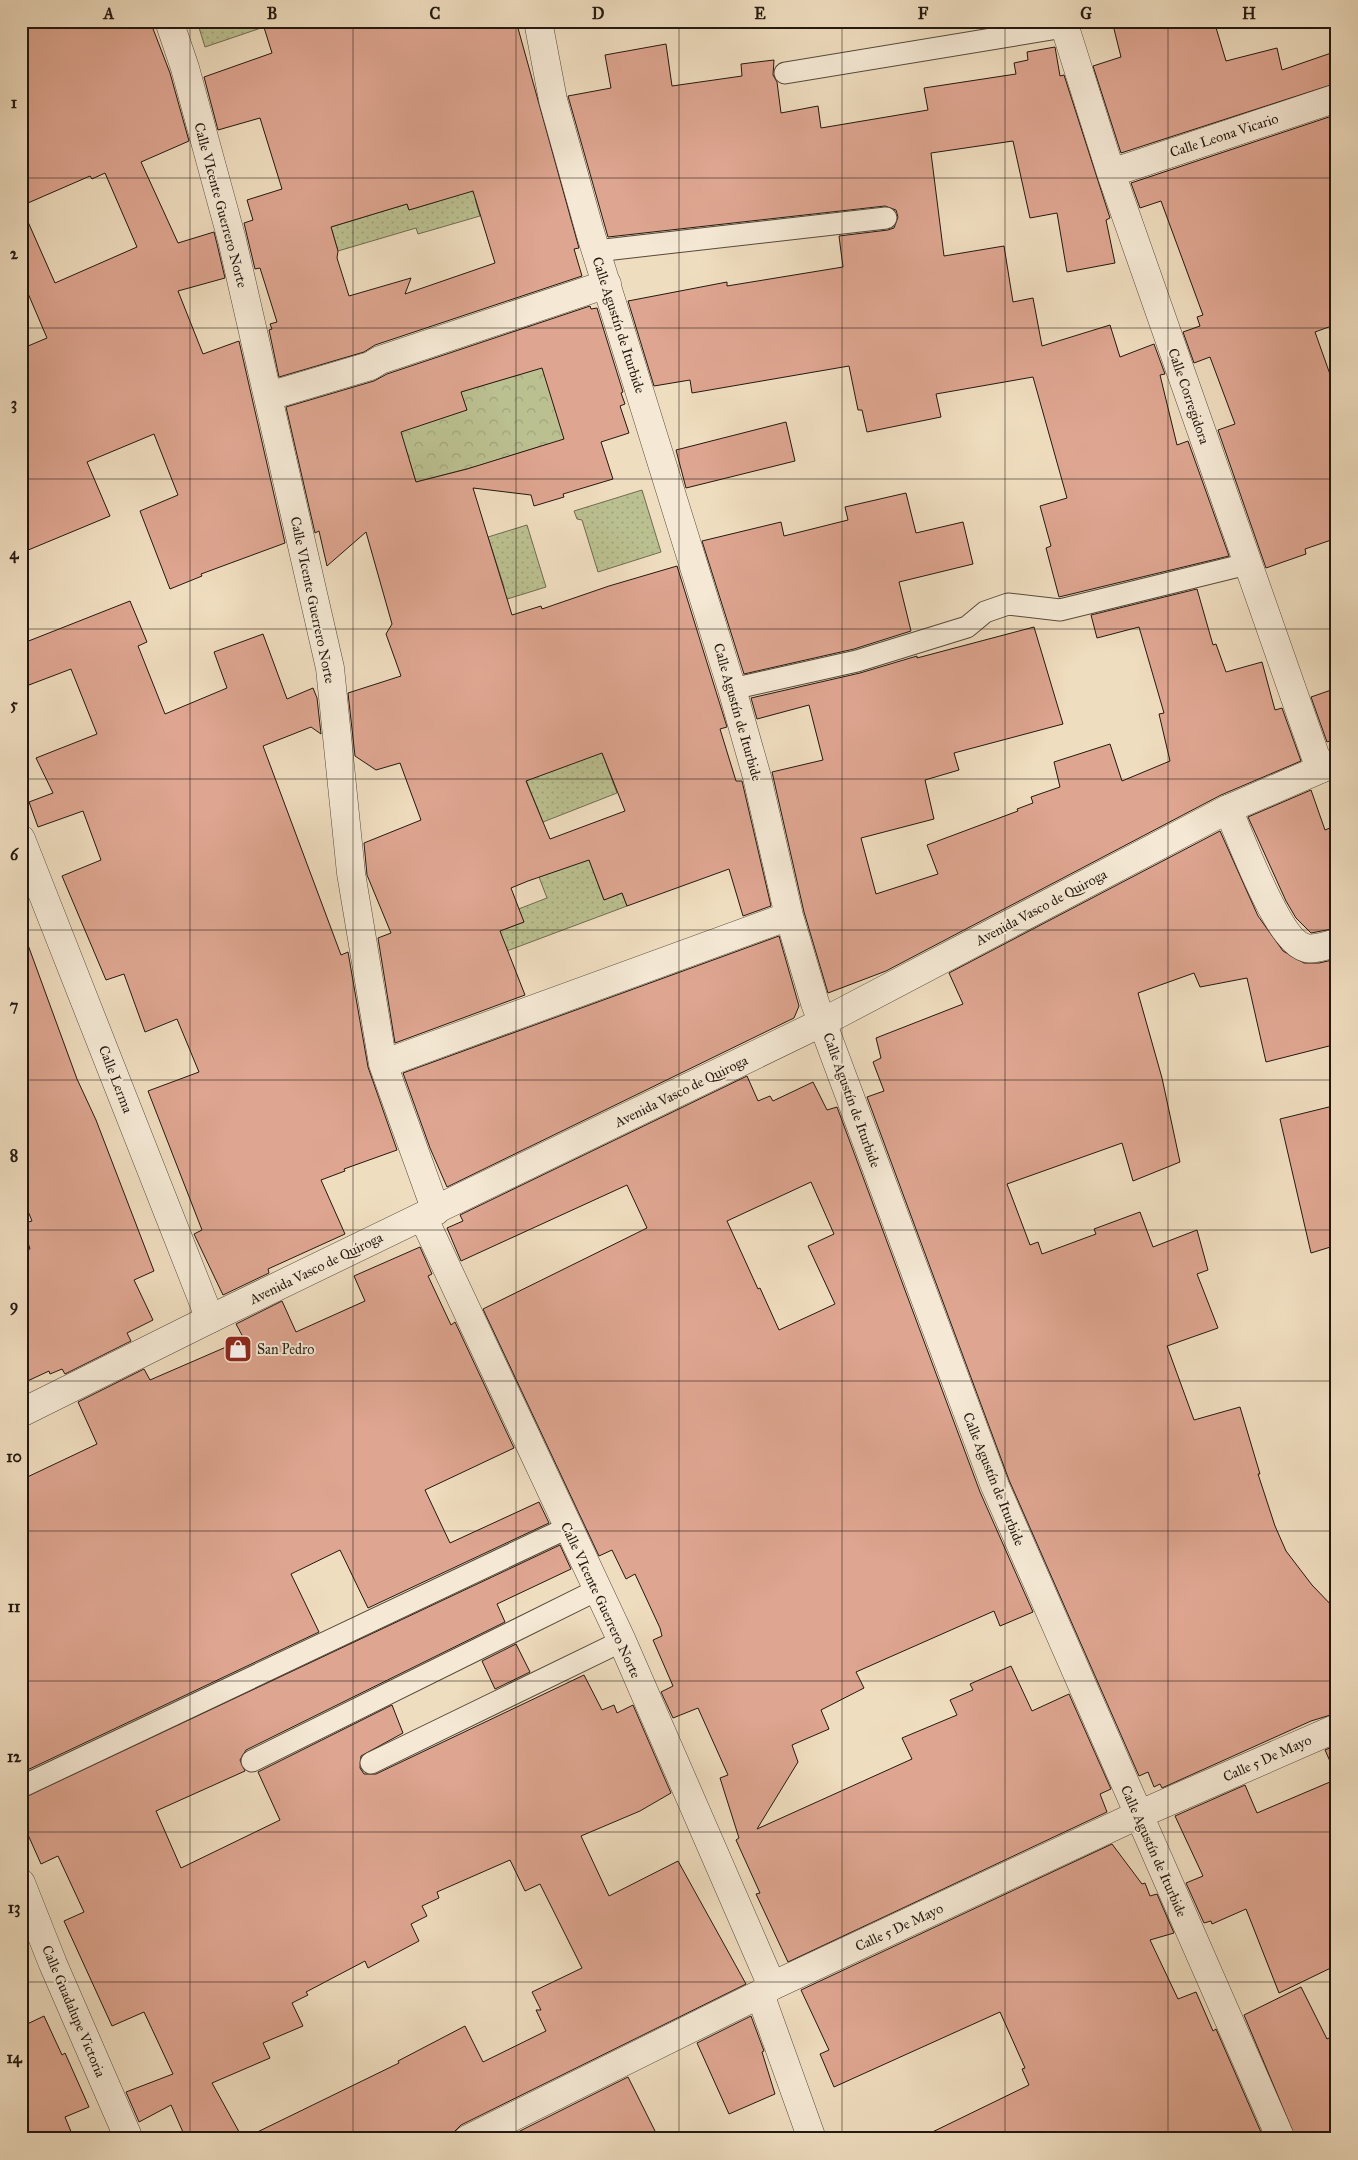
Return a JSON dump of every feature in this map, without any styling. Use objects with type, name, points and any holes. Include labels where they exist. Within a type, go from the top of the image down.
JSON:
[{"type":"street","name":"Calle VIcente Guerrero Norte","points":[[169,21],[185,68],[232,240],[330,668],[351,872],[383,1064],[429,1214],[568,1528],[622,1641],[766,1990],[812,2139]]},
{"type":"street","name":"Calle Agustín de Iturbide","points":[[538,21],[553,100],[596,251],[732,689],[757,777],[788,916],[822,1022],[995,1486],[1281,2139]]},
{"type":"street","name":"Calle Corregidora","points":[[1064,24],[1111,173],[1247,564],[1328,766]]},
{"type":"street","name":"Calle Leona Vicario","points":[[1111,173],[1337,98]]},
{"type":"street","points":[[269,396],[370,366],[380,360],[607,284]]},
{"type":"street","name":"Avenida Vasco de Quiroga","points":[[21,1413],[210,1319],[822,1022],[1228,809],[1328,766]]},
{"type":"street","points":[[1228,809],[1281,926],[1298,944],[1307,949],[1337,943]]},
{"type":"street","name":"Calle Lerma","points":[[21,838],[210,1319]]},
{"type":"street","points":[[383,1064],[788,916]]},
{"type":"street","name":"Calle 5 De Mayo","points":[[468,2139],[766,1990],[1138,1815],[1337,1728]]},
{"type":"street","name":"Calle Guadalupe Victoria","points":[[21,1882],[53,1964],[130,2139]]},
{"type":"lane","points":[[785,74],[1064,24]]},
{"type":"lane","points":[[596,251],[886,218]]},
{"type":"lane","points":[[732,689],[857,661],[967,627],[985,612],[1008,604],[1060,610],[1247,564]]},
{"type":"lane","points":[[21,1787],[568,1528]]},
{"type":"lane","points":[[252,1761],[598,1590]]},
{"type":"lane","points":[[372,1763],[622,1641]]},
{"type":"green space","points":[[197,21],[262,21],[264,27],[205,47]]},
{"type":"green space","points":[[430,171],[508,189],[475,199],[480,216],[418,234],[416,228],[338,251],[331,227],[407,204],[409,210],[439,201]]},
{"type":"green space","points":[[549,365],[568,452],[548,444],[478,466],[416,482],[399,428],[461,392]]},
{"type":"green space","points":[[642,490],[661,552],[598,572],[582,520],[577,519],[574,511]]},
{"type":"green space","points":[[527,525],[546,587],[504,600],[504,587],[488,537]]},
{"type":"green space","points":[[601,750],[617,793],[543,822],[526,780]]},
{"type":"green space","points":[[589,859],[604,900],[622,893],[627,906],[488,958],[502,921],[505,929],[524,922],[516,910],[547,898],[539,877]]},
{"type":"building","points":[[21,21],[150,21],[170,73],[189,141],[141,162],[178,243],[214,232],[225,278],[178,291],[203,354],[239,341],[285,543],[201,574],[202,576],[170,589],[140,511],[178,495],[154,434],[87,462],[110,516],[21,553],[21,349],[47,338],[21,277]],"holes":[[[105,173],[137,247],[55,283],[21,206],[90,176],[92,179]]]},
{"type":"building","points":[[262,21],[516,21],[579,248],[574,249],[582,276],[375,345],[364,352],[279,377],[269,330],[272,329],[270,324],[277,322],[260,268],[255,269],[244,223],[253,220],[247,200],[282,189],[260,118],[218,130],[204,77],[272,53]],"holes":[[[473,191],[495,263],[405,294],[411,278],[349,296],[337,258],[338,251],[331,227],[407,204],[409,210]]]},
{"type":"building","points":[[1112,21],[1214,21],[1226,61],[1277,48],[1282,70],[1337,51],[1337,83],[1121,153],[1093,66],[1121,57]]},
{"type":"building","points":[[666,44],[672,86],[742,76],[741,64],[774,60],[773,75],[777,82],[781,113],[818,106],[821,128],[928,110],[924,88],[1016,74],[1014,63],[1028,60],[1027,52],[1055,47],[1060,76],[1064,75],[1110,218],[1106,220],[1115,263],[1067,272],[1057,213],[1030,218],[1013,141],[931,153],[944,256],[1004,246],[1013,302],[1033,298],[1042,346],[1110,325],[1120,357],[1154,344],[1165,374],[1160,375],[1177,445],[1188,441],[1229,556],[1059,597],[1046,548],[1051,546],[1040,506],[1067,498],[1033,377],[936,394],[941,417],[867,432],[862,410],[858,410],[849,366],[692,393],[690,380],[654,386],[628,301],[727,282],[727,286],[843,267],[839,236],[888,230],[894,228],[898,217],[896,210],[885,206],[608,237],[568,96],[611,88],[605,55]]},
{"type":"building","points":[[1335,115],[1337,121],[1337,324],[1315,332],[1337,394],[1337,538],[1305,549],[1306,554],[1266,568],[1218,430],[1235,424],[1210,357],[1194,363],[1183,332],[1200,326],[1197,317],[1203,315],[1161,201],[1140,208],[1131,183]]},
{"type":"building","points":[[590,306],[591,309],[597,308],[623,392],[621,393],[625,404],[620,406],[629,433],[601,442],[613,479],[563,494],[564,497],[534,506],[531,495],[473,488],[512,615],[541,606],[542,609],[609,586],[677,566],[727,727],[720,729],[736,781],[742,781],[771,906],[743,916],[729,869],[627,906],[622,893],[604,900],[589,860],[528,881],[511,888],[524,922],[500,931],[525,995],[395,1043],[378,938],[391,933],[367,875],[364,843],[421,820],[400,763],[376,770],[355,756],[348,693],[401,676],[386,634],[392,624],[366,532],[327,566],[319,531],[315,533],[286,407],[374,381],[387,374]],"holes":[[[542,368],[564,439],[467,469],[416,482],[401,432],[467,410],[461,392]],[[602,753],[625,811],[550,839],[526,781]]]},
{"type":"building","points":[[786,422],[795,461],[686,488],[676,450]]},
{"type":"building","points":[[906,493],[916,533],[963,522],[973,564],[899,582],[911,631],[854,649],[744,674],[702,541],[781,522],[784,536],[848,520],[845,507]]},
{"type":"building","points":[[1197,589],[1213,645],[1216,644],[1226,672],[1262,662],[1275,710],[1282,708],[1301,761],[1221,795],[886,971],[828,993],[804,912],[772,772],[823,760],[809,705],[757,719],[751,698],[860,673],[917,656],[917,658],[1034,627],[1063,724],[954,753],[959,770],[925,780],[934,819],[861,838],[876,894],[938,874],[927,845],[1018,811],[1017,809],[1033,803],[1031,797],[1060,787],[1054,762],[1110,744],[1122,781],[1170,761],[1159,714],[1164,713],[1139,627],[1097,638],[1091,615]]},
{"type":"building","points":[[130,601],[147,642],[138,646],[165,714],[227,688],[214,652],[263,634],[287,699],[313,688],[317,698],[321,734],[311,727],[263,746],[341,955],[348,952],[368,1067],[397,1150],[344,1169],[345,1171],[321,1180],[345,1234],[268,1269],[269,1273],[223,1295],[194,1234],[202,1230],[148,1091],[199,1072],[177,1019],[145,1032],[124,974],[106,980],[62,876],[101,860],[83,811],[38,827],[29,802],[53,793],[36,758],[97,734],[71,669],[21,688],[21,644]]},
{"type":"building","points":[[1337,688],[1337,738],[1327,742],[1311,697]]},
{"type":"building","points":[[1311,790],[1325,830],[1337,825],[1337,928],[1311,933],[1296,918],[1286,901],[1248,817]]},
{"type":"building","points":[[1220,831],[1258,916],[1283,951],[1304,963],[1319,963],[1337,959],[1337,1044],[1266,1062],[1247,978],[1200,987],[1194,973],[1138,993],[1162,1078],[1180,1162],[1133,1181],[1122,1143],[1007,1184],[1030,1245],[1038,1242],[1042,1254],[1096,1234],[1094,1229],[1140,1212],[1153,1247],[1197,1230],[1208,1270],[1197,1274],[1218,1328],[1167,1346],[1194,1420],[1240,1407],[1260,1474],[1258,1474],[1275,1526],[1286,1551],[1312,1585],[1337,1611],[1337,1713],[1311,1721],[1162,1788],[1160,1784],[1154,1787],[1148,1772],[1139,1776],[1009,1480],[867,1097],[884,1091],[873,1062],[881,1058],[876,1038],[963,1004],[949,973]]},
{"type":"building","points":[[24,934],[77,1079],[96,1120],[154,1271],[134,1280],[153,1320],[127,1333],[131,1341],[65,1374],[62,1369],[50,1374],[49,1371],[21,1384],[21,1253],[30,1249],[22,1224],[32,1221],[21,1194],[21,935]]},
{"type":"building","points":[[779,936],[799,1006],[794,1018],[447,1187],[430,1148],[403,1073]]},
{"type":"building","points":[[747,1076],[758,1101],[770,1096],[773,1101],[813,1082],[827,1110],[837,1107],[980,1492],[1033,1612],[1000,1626],[994,1611],[856,1672],[864,1688],[821,1710],[829,1729],[792,1745],[798,1762],[757,1829],[912,1759],[902,1738],[957,1715],[950,1700],[973,1690],[970,1684],[1011,1666],[1032,1711],[1069,1694],[1111,1789],[1100,1794],[1107,1812],[788,1962],[756,1894],[760,1893],[736,1840],[739,1838],[720,1778],[728,1775],[698,1708],[673,1718],[661,1692],[673,1686],[653,1640],[662,1636],[660,1628],[635,1574],[626,1579],[612,1550],[599,1556],[483,1309],[647,1228],[627,1185],[461,1261],[447,1228],[463,1221],[460,1215]],"holes":[[[811,1182],[834,1234],[808,1246],[835,1304],[779,1330],[727,1221]]]},
{"type":"building","points":[[1337,1105],[1337,1245],[1311,1253],[1280,1119]]},
{"type":"building","points":[[420,1247],[432,1274],[428,1276],[451,1325],[455,1322],[514,1448],[425,1490],[450,1543],[539,1502],[549,1523],[368,1608],[340,1550],[291,1574],[319,1632],[21,1773],[21,1480],[97,1444],[78,1402],[144,1369],[150,1380],[233,1344],[232,1342],[243,1337],[236,1324],[282,1301],[296,1332],[365,1301],[354,1276]]},
{"type":"building","points":[[560,1545],[571,1569],[497,1604],[505,1622],[246,1750],[240,1760],[245,1771],[156,1811],[181,1868],[280,1820],[258,1772],[392,1705],[403,1733],[361,1756],[360,1768],[364,1774],[376,1774],[584,1675],[602,1710],[614,1705],[617,1713],[633,1705],[671,1793],[640,1811],[581,1836],[609,1896],[678,1861],[746,1984],[461,2125],[455,2131],[452,2139],[186,2139],[171,2105],[139,2122],[126,2092],[173,2074],[144,2012],[112,2026],[64,1921],[84,1912],[58,1856],[41,1864],[21,1819],[21,1799]],"holes":[[[510,1860],[525,1891],[540,1884],[582,1968],[532,1992],[541,2010],[536,2010],[546,2031],[483,2062],[465,2026],[398,2061],[399,2063],[243,2139],[212,2083],[270,2058],[263,2043],[303,2026],[292,2003],[308,1995],[306,1992],[365,1961],[368,1968],[419,1941],[411,1924],[427,1916],[422,1906],[439,1898],[437,1892]]]},
{"type":"building","points":[[516,1644],[530,1672],[495,1689],[482,1661]]},
{"type":"building","points":[[1337,1745],[1337,1777],[1325,1750]]},
{"type":"building","points":[[1337,1779],[1337,1965],[1279,1993],[1246,1909],[1212,1924],[1211,1921],[1204,1923],[1186,1883],[1203,1876],[1175,1816],[1245,1785],[1257,1813]]},
{"type":"building","points":[[1112,1844],[1142,1884],[1145,1883],[1150,1896],[1157,1894],[1174,1933],[1150,1940],[1178,1999],[1196,1992],[1213,2031],[1216,2029],[1264,2139],[918,2139],[1029,2085],[1022,2069],[1025,2068],[1000,2012],[834,2087],[820,2054],[829,2050],[801,1990]]},
{"type":"building","points":[[1301,1987],[1327,2039],[1337,2034],[1337,2139],[1296,2139],[1244,2015]]},
{"type":"building","points":[[44,2016],[62,2055],[65,2053],[89,2107],[65,2117],[74,2139],[21,2139],[21,2027]]},
{"type":"building","points":[[751,2016],[764,2051],[762,2052],[775,2094],[729,2114],[697,2043]]},
{"type":"building","points":[[628,2077],[659,2139],[504,2139]]},
{"type":"place","name":"San Pedro","points":[[238,1349]]}]
